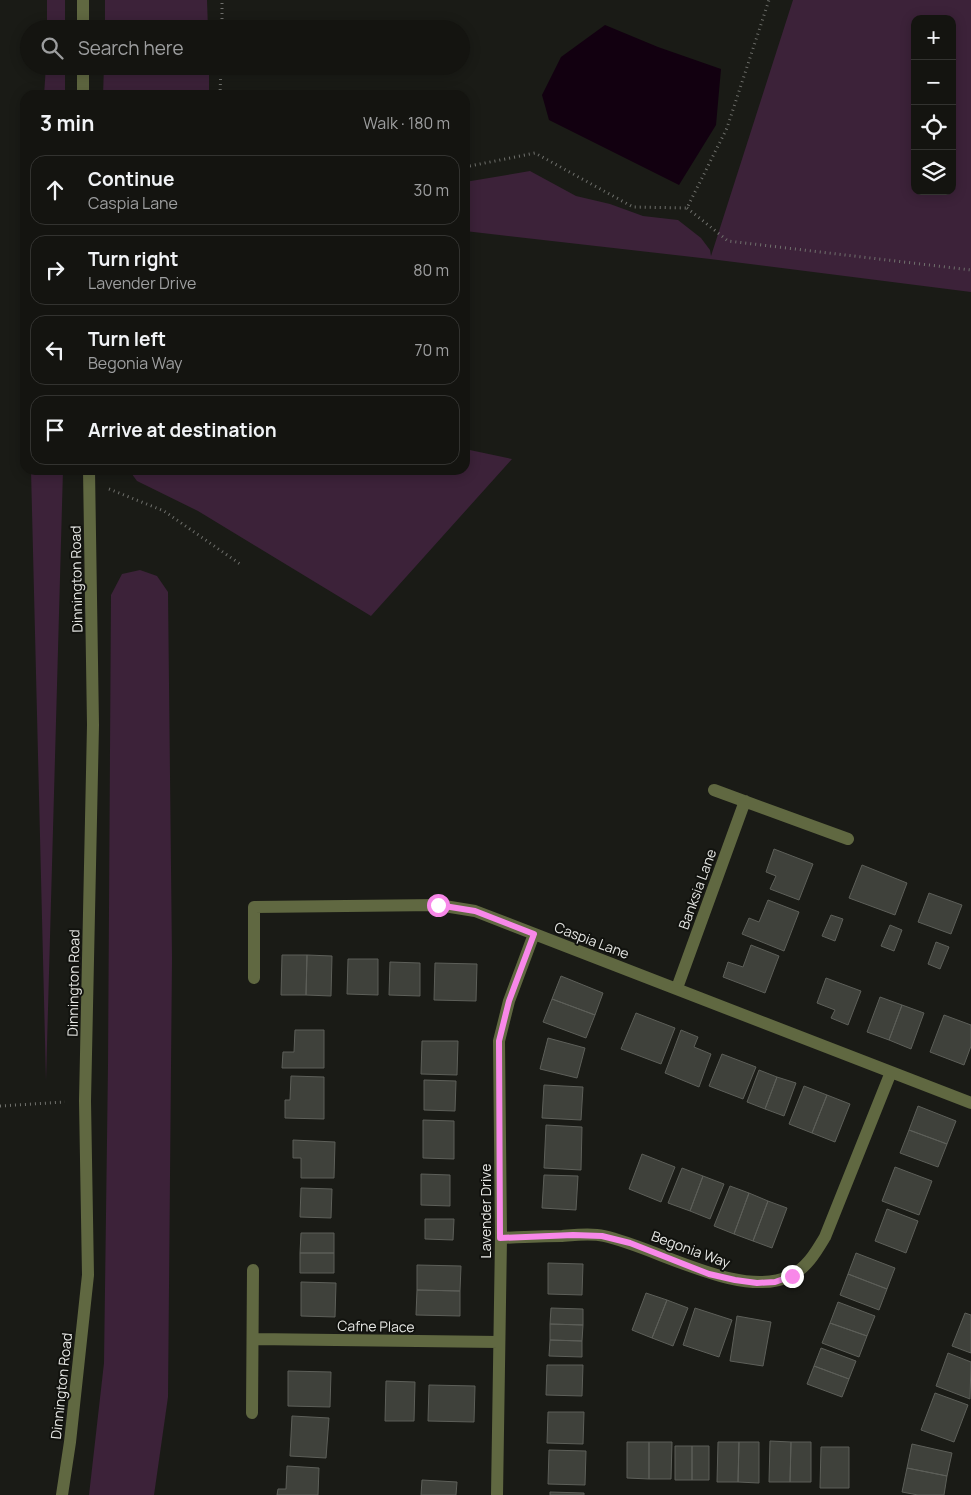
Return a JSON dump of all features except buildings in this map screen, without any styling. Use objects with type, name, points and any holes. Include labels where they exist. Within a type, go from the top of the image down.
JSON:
[{"type":"street","points":[[83,0],[83,20]]},
{"type":"street","points":[[83,75],[83,90]]},
{"type":"street","name":"Dinnington Road","points":[[62,1495],[70,1442],[88,1275],[85,1101],[93,725],[89,475]]},
{"type":"street","points":[[714,790],[848,839]]},
{"type":"street","name":"Banksia Lane","points":[[676,988],[745,801]]},
{"type":"street","name":"Caspia Lane","points":[[254,978],[254,907],[438,905],[475,911],[971,1103]]},
{"type":"street","name":"Lavender Drive","points":[[497,1495],[500,1238],[499,1041],[509,1001],[534,934]]},
{"type":"street","name":"Begonia Way","points":[[500,1238],[573,1235],[602,1236],[630,1243],[709,1274],[735,1280],[757,1283],[775,1282],[792,1276],[814,1255],[825,1237],[891,1072]]},
{"type":"street","points":[[252,1414],[254,1270]]},
{"type":"street","name":"Cafne Place","points":[[253,1339],[499,1342]]},
{"type":"path","points":[[222,0],[222,20]]},
{"type":"path","points":[[687,208],[727,128],[769,0]]},
{"type":"path","points":[[220,90],[221,75]]},
{"type":"path","points":[[470,166],[535,153],[633,207],[687,208],[728,241],[971,270]]},
{"type":"path","points":[[89,475],[164,511],[240,564]]},
{"type":"path","points":[[0,1106],[85,1101]]},
{"type":"shaded area","points":[[47,0],[65,0],[65,20],[47,20]]},
{"type":"shaded area","points":[[105,0],[207,0],[208,20],[105,20]]},
{"type":"shaded area","points":[[793,0],[971,0],[971,292],[710,259],[470,232],[470,181],[530,171],[576,196],[610,204],[643,216],[678,220],[701,238],[710,250],[711,256]]},
{"type":"shaded area","points":[[605,25],[658,47],[721,69],[716,125],[679,185],[549,120],[542,95],[561,57]]},
{"type":"shaded area","points":[[45,75],[65,75],[65,90],[44,90]]},
{"type":"shaded area","points":[[104,75],[209,75],[209,90],[103,90]]},
{"type":"shaded area","points":[[470,450],[512,459],[371,616],[198,511],[137,481],[133,475],[470,475]]},
{"type":"shaded area","points":[[31,475],[63,475],[46,1081]]},
{"type":"shaded area","points":[[140,570],[157,576],[168,592],[172,958],[168,1397],[154,1495],[89,1495],[104,1363],[111,595],[122,574]]},
{"type":"route","points":[[438,905],[475,911],[534,934],[509,1001],[499,1041],[500,1238],[573,1235],[602,1236],[630,1243],[709,1274],[735,1280],[757,1283],[775,1282],[792,1276]]}]
